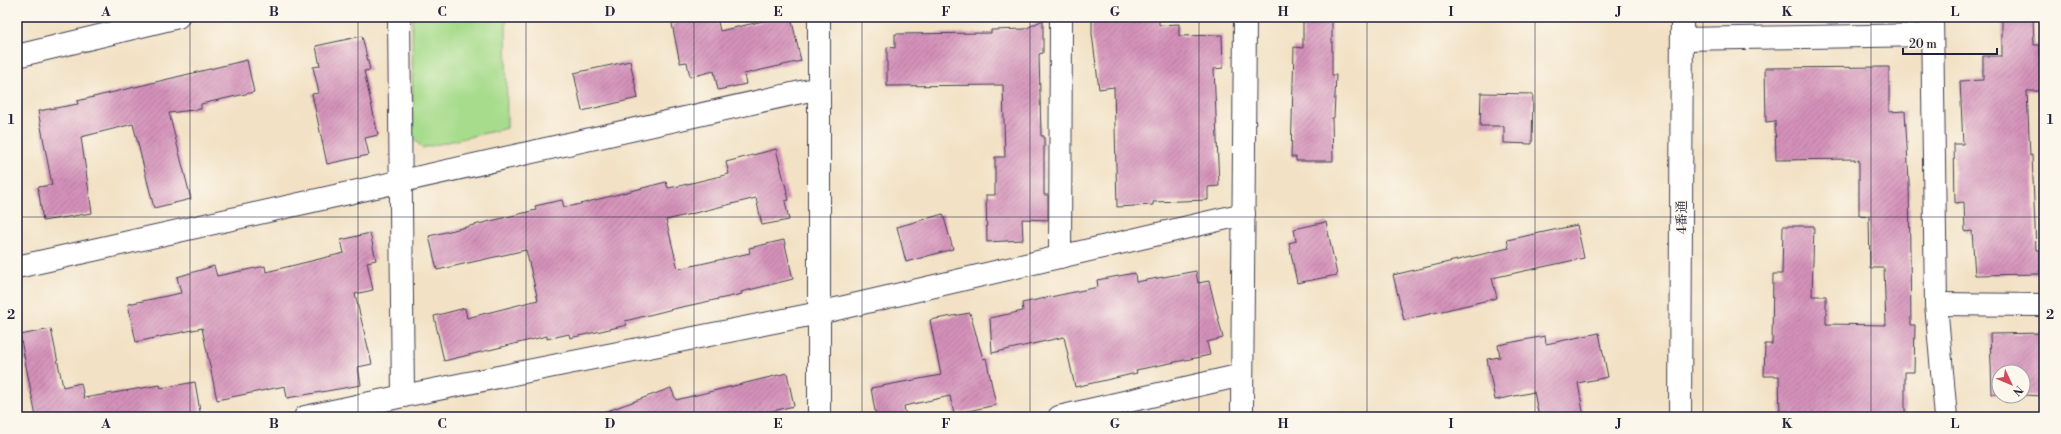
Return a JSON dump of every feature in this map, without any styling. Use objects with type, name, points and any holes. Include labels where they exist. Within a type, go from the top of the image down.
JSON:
[{"type":"street","points":[[17,56],[178,17]]},
{"type":"street","points":[[398,17],[403,396]]},
{"type":"street","points":[[819,17],[819,417]]},
{"type":"street","points":[[1060,257],[1061,17]]},
{"type":"street","points":[[1242,409],[1245,17]]},
{"type":"street","name":"4番通","points":[[1680,417],[1682,17]]},
{"type":"street","points":[[1682,39],[1932,26],[1936,304],[1946,417]]},
{"type":"street","points":[[17,267],[819,88]]},
{"type":"street","points":[[306,417],[403,396],[819,313],[1244,214]]},
{"type":"street","points":[[1936,304],[2044,305]]},
{"type":"street","points":[[1059,417],[1242,375]]},
{"type":"green space","points":[[412,17],[506,17],[507,128],[422,148],[413,137]]},
{"type":"building","points":[[703,17],[717,17],[720,31],[781,17],[791,17],[801,61],[744,74],[746,84],[718,90],[714,71],[690,77],[687,62],[680,63],[672,24]]},
{"type":"building","points":[[1092,17],[1159,17],[1159,25],[1179,24],[1179,36],[1222,35],[1223,68],[1214,69],[1219,186],[1208,187],[1208,200],[1153,202],[1153,205],[1117,207],[1114,87],[1099,89],[1092,34]]},
{"type":"building","points":[[1303,17],[1332,17],[1332,75],[1336,75],[1334,118],[1332,118],[1333,161],[1296,161],[1296,157],[1291,157],[1294,47],[1303,48]]},
{"type":"building","points":[[2002,17],[2033,17],[2034,45],[2040,45],[2040,91],[2027,91],[2030,156],[2032,155],[2036,250],[2040,250],[2040,274],[1975,275],[1972,231],[1965,232],[1964,202],[1955,203],[1954,144],[1963,144],[1960,81],[1983,80],[1983,56],[2002,56]]},
{"type":"building","points":[[1043,20],[1043,53],[1039,54],[1041,136],[1044,136],[1044,195],[1048,195],[1048,220],[1022,219],[1023,240],[987,242],[986,195],[995,195],[995,157],[1005,157],[1003,85],[887,86],[887,47],[895,48],[895,34],[991,33],[991,30],[1025,29]]},
{"type":"building","points":[[362,36],[370,70],[364,71],[378,135],[365,138],[369,155],[327,164],[312,94],[319,93],[313,67],[320,66],[316,46]]},
{"type":"building","points":[[247,60],[254,92],[201,104],[201,109],[169,113],[191,199],[154,208],[133,124],[81,137],[92,213],[43,221],[38,187],[52,185],[38,111],[78,104],[77,101]]},
{"type":"building","points":[[630,61],[638,98],[582,111],[574,73]]},
{"type":"building","points":[[1889,67],[1889,112],[1905,111],[1909,182],[1911,325],[1915,325],[1914,372],[1905,372],[1905,417],[1780,417],[1779,376],[1764,376],[1765,344],[1772,344],[1773,274],[1782,274],[1783,226],[1814,226],[1812,296],[1826,296],[1826,324],[1886,325],[1884,268],[1870,268],[1869,216],[1859,215],[1859,160],[1776,160],[1775,121],[1766,122],[1765,68]]},
{"type":"building","points":[[1481,93],[1533,94],[1532,144],[1504,143],[1504,126],[1480,126]]},
{"type":"building","points":[[776,149],[789,200],[785,201],[789,220],[762,225],[756,198],[666,220],[678,269],[750,253],[749,248],[784,240],[793,279],[741,292],[742,294],[625,321],[627,325],[570,338],[569,334],[547,339],[547,336],[444,361],[434,316],[465,308],[467,318],[538,300],[526,250],[437,270],[429,236],[536,210],[535,206],[562,200],[564,207],[572,206],[666,182],[668,188],[729,174],[726,162]]},
{"type":"building","points":[[943,214],[953,249],[906,262],[897,227]]},
{"type":"building","points":[[1326,222],[1337,275],[1297,283],[1289,243],[1296,241],[1294,229]]},
{"type":"building","points":[[1577,225],[1584,258],[1492,278],[1497,298],[1404,320],[1393,275],[1509,248],[1507,240]]},
{"type":"building","points":[[370,233],[376,260],[367,262],[373,290],[355,294],[372,364],[358,367],[361,385],[287,398],[285,386],[217,400],[202,328],[136,342],[128,304],[181,293],[177,277],[214,266],[217,276],[265,266],[266,272],[344,253],[341,240]]},
{"type":"building","points":[[1196,271],[1198,283],[1209,281],[1223,338],[1207,342],[1210,355],[1136,370],[1137,373],[1075,387],[1064,337],[992,353],[990,318],[1023,311],[1022,303],[1098,287],[1097,280],[1135,273],[1136,282]]},
{"type":"building","points":[[970,313],[983,359],[986,358],[996,405],[954,414],[950,396],[904,406],[906,417],[876,417],[871,388],[941,375],[930,320]]},
{"type":"building","points":[[51,329],[63,387],[81,383],[84,398],[160,385],[161,388],[195,382],[201,417],[36,417],[20,335]]},
{"type":"building","points":[[1599,333],[1608,377],[1578,383],[1584,417],[1539,417],[1534,392],[1495,400],[1487,359],[1500,357],[1498,345],[1545,336],[1546,344]]},
{"type":"building","points":[[2044,333],[2044,396],[2031,395],[2031,364],[1991,364],[1990,334]]},
{"type":"building","points":[[787,373],[794,406],[747,417],[599,417],[599,414],[671,388],[676,400]]}]
